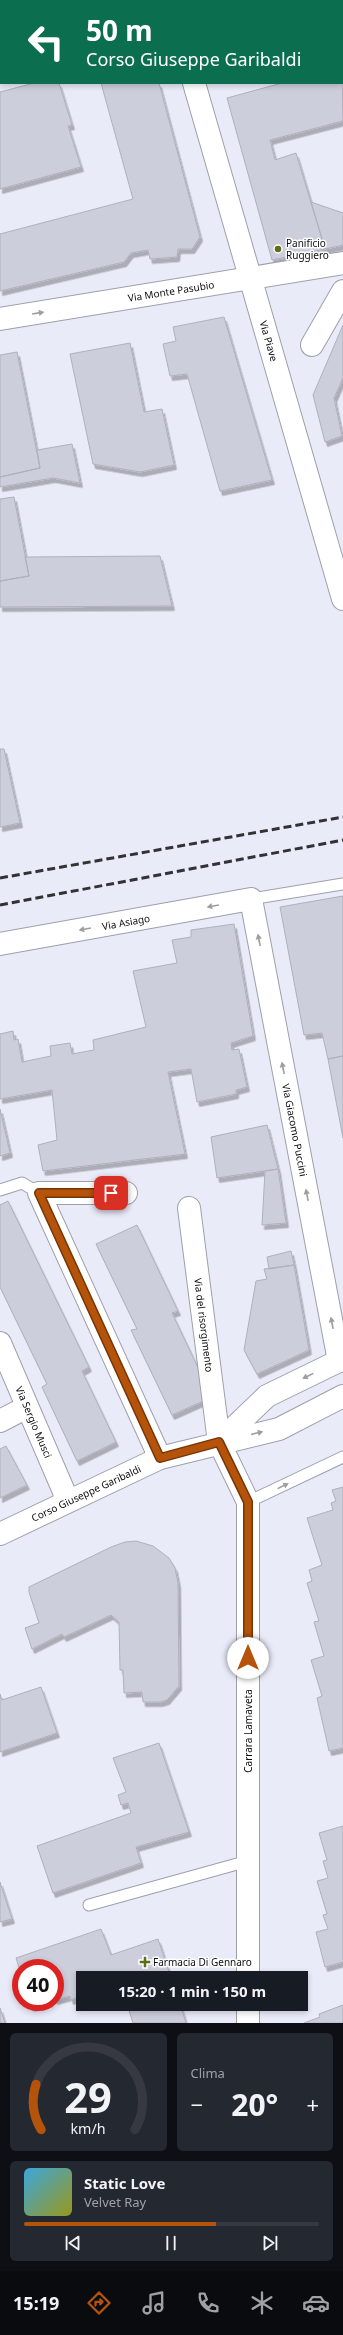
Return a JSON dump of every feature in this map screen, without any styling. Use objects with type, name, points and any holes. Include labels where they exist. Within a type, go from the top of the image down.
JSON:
[{"type":"street","name":"Via Piave","points":[[195,84],[343,599]]},
{"type":"street","name":"Via Monte Pasubio","points":[[0,319],[343,263]]},
{"type":"street","points":[[312,345],[343,291]]},
{"type":"street","name":"Via Asiago","points":[[0,944],[251,899]]},
{"type":"street","name":"Via Giacomo Puccini","points":[[251,899],[341,1360]]},
{"type":"street","points":[[126,1193],[39,1193],[160,1458]]},
{"type":"street","name":"Via del risorgimento","points":[[189,1208],[219,1442]]},
{"type":"street","name":"Via Sergio Musci","points":[[0,1343],[68,1501]]},
{"type":"street","name":"Corso Giuseppe Garibaldi","points":[[219,1442],[266,1396],[341,1360]]},
{"type":"street","name":"Corso Giuseppe Garibaldi","points":[[0,1534],[160,1458],[219,1442],[278,1429],[343,1396]]},
{"type":"street","points":[[0,1421],[27,1407]]},
{"type":"street","name":"Carrara Lamaveta","points":[[219,1442],[248,1502],[248,1971]]},
{"type":"street","points":[[248,2011],[248,2023]]},
{"type":"lane","points":[[251,899],[343,884]]},
{"type":"lane","points":[[0,1190],[22,1183],[39,1193]]},
{"type":"lane","points":[[248,1502],[343,1457]]},
{"type":"lane","points":[[89,1905],[248,1861]]},
{"type":"building","points":[[30,84],[59,84],[72,125],[68,126],[81,167],[0,189],[0,92]]},
{"type":"building","points":[[101,84],[159,84],[200,237],[192,249],[178,249],[177,257],[150,259],[148,250],[131,253],[124,262],[0,291],[0,234],[133,199]]},
{"type":"building","points":[[278,84],[342,84],[343,121],[270,140],[275,160],[296,153],[325,249],[272,260],[227,98]]},
{"type":"building","points":[[311,202],[343,213],[343,245],[325,249]]},
{"type":"building","points":[[224,317],[272,480],[220,491],[187,374],[170,376],[163,344],[176,341],[173,327]]},
{"type":"building","points":[[343,325],[343,378],[334,398],[342,436],[325,442],[313,395]]},
{"type":"building","points":[[130,343],[144,412],[162,409],[174,465],[140,472],[93,464],[70,354]]},
{"type":"building","points":[[17,352],[40,468],[0,477],[0,355]]},
{"type":"building","points":[[72,444],[80,483],[53,478],[0,487],[0,477],[40,468],[37,450]]},
{"type":"building","points":[[14,497],[29,576],[0,581],[0,499]]},
{"type":"building","points":[[160,556],[172,606],[0,607],[0,581],[29,576],[25,557]]},
{"type":"building","points":[[0,749],[4,749],[20,823],[0,827]]},
{"type":"building","points":[[343,896],[343,1056],[328,1059],[322,1033],[304,1035],[280,907]]},
{"type":"building","points":[[234,924],[253,1036],[231,1043],[232,1050],[239,1049],[247,1087],[236,1090],[236,1094],[197,1102],[191,1069],[168,1072],[185,1154],[43,1171],[38,1145],[57,1140],[52,1090],[0,1099],[0,1034],[13,1031],[14,1040],[18,1039],[22,1062],[51,1056],[50,1046],[70,1043],[72,1054],[94,1050],[93,1040],[146,1027],[133,971],[177,963],[172,940],[191,937],[191,930]]},
{"type":"building","points":[[343,1056],[343,1138],[328,1059]]},
{"type":"building","points":[[0,1109],[10,1153],[0,1156]]},
{"type":"building","points":[[267,1125],[278,1169],[217,1178],[211,1137]]},
{"type":"building","points":[[278,1169],[286,1223],[262,1225],[265,1171]]},
{"type":"building","points":[[8,1201],[89,1367],[82,1371],[116,1442],[77,1461],[42,1387],[47,1384],[0,1287],[0,1205]]},
{"type":"building","points":[[137,1225],[178,1311],[172,1313],[212,1397],[172,1415],[131,1330],[137,1329],[96,1244]]},
{"type":"building","points":[[291,1251],[294,1265],[269,1269],[267,1257]]},
{"type":"building","points":[[294,1265],[309,1350],[257,1374],[244,1350],[256,1281],[267,1279],[264,1269]]},
{"type":"building","points":[[6,1446],[27,1485],[0,1498],[0,1449]]},
{"type":"building","points":[[343,1487],[343,1748],[329,1751],[317,1698],[322,1696],[311,1660],[324,1656],[314,1622],[319,1621],[307,1583],[312,1581],[309,1570],[322,1565],[307,1518],[333,1510],[331,1503],[336,1501],[332,1490]]},
{"type":"building","points":[[136,1541],[153,1546],[169,1558],[175,1568],[178,1583],[179,1686],[167,1700],[160,1702],[143,1702],[142,1692],[124,1693],[123,1670],[120,1670],[119,1622],[111,1615],[64,1637],[62,1634],[32,1649],[25,1628],[39,1623],[29,1592],[29,1587],[111,1547],[125,1542]]},
{"type":"building","points":[[41,1687],[57,1733],[0,1752],[0,1694],[2,1700]]},
{"type":"building","points":[[159,1743],[189,1832],[136,1847],[141,1863],[53,1893],[37,1846],[131,1813],[128,1803],[121,1805],[118,1795],[126,1792],[113,1758]]},
{"type":"building","points":[[343,1826],[343,1962],[325,1967],[316,1932],[328,1929],[323,1915],[327,1914],[317,1881],[328,1878],[323,1861],[327,1860],[319,1833]]},
{"type":"building","points":[[0,1882],[12,1919],[0,1922]]},
{"type":"building","points":[[101,1929],[111,1955],[158,1939],[169,1971],[76,1971],[76,1998],[71,2000],[70,1996],[64,1998],[64,1959],[16,1958]]},
{"type":"building","points":[[343,2005],[343,2023],[304,2023],[320,2017],[319,2014]]},
{"type":"building","points":[[0,2008],[5,2023],[0,2023]]},
{"type":"building","points":[[129,2011],[182,2011],[186,2023],[133,2023]]},
{"type":"railway","points":[[0,878],[343,817]]},
{"type":"railway","points":[[0,905],[343,840]]},
{"type":"place","name":"Panificio Ruggiero","points":[[278,249]]},
{"type":"place","name":"Farmacia Di Gennaro","points":[[145,1962]]},
{"type":"route","points":[[111,1193],[39,1193],[160,1458],[219,1442],[248,1502],[248,1658]]}]
